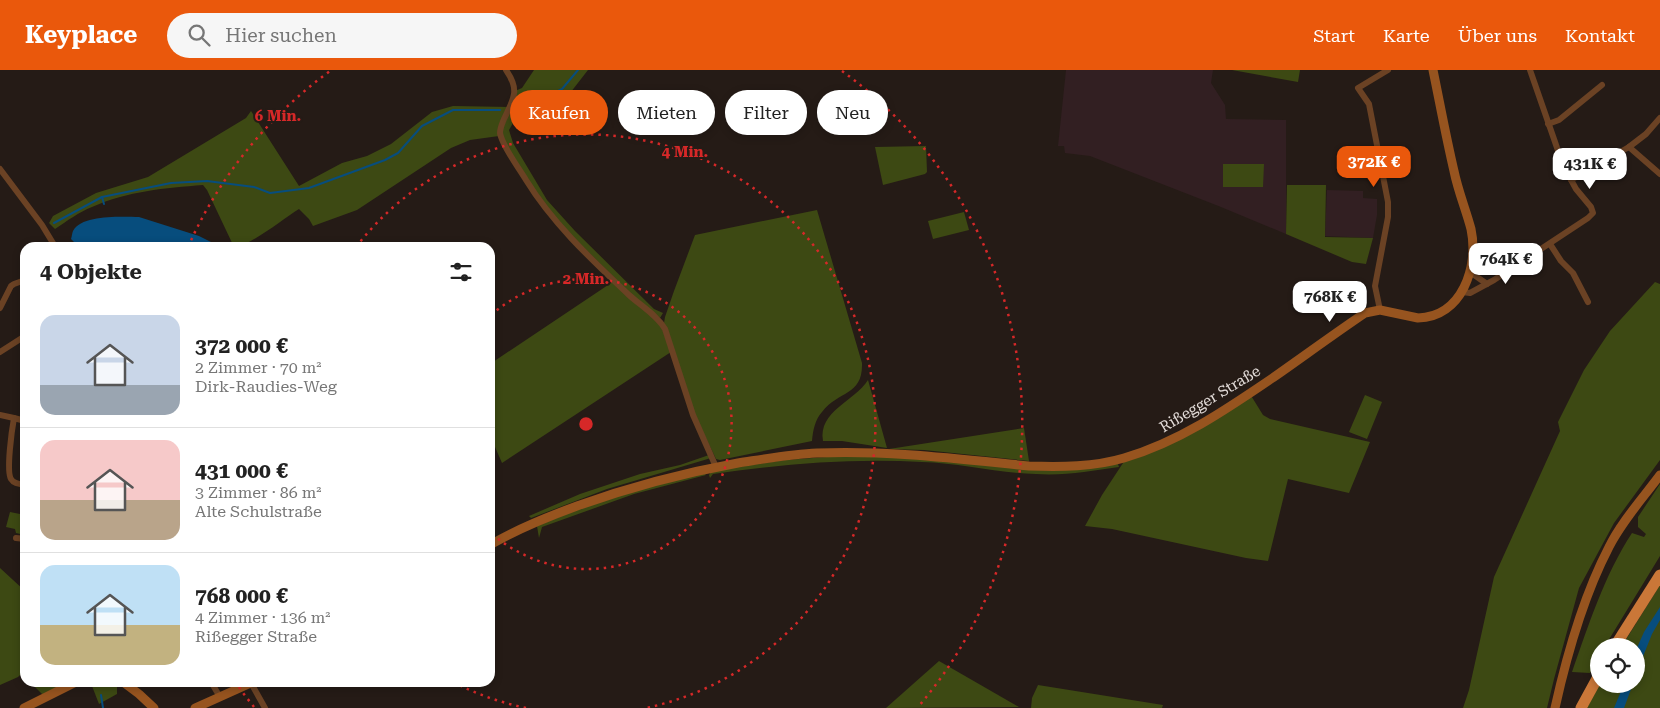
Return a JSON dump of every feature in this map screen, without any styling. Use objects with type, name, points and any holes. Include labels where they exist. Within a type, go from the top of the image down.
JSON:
[{"type":"highway","points":[[1620,638],[1660,575]]},
{"type":"highway","points":[[1581,708],[1590,692]]},
{"type":"street","points":[[506,70],[514,82],[515,91],[500,131],[507,148],[546,209],[564,231],[630,296],[662,323],[693,415],[716,467]]},
{"type":"street","points":[[1388,70],[1358,88],[1369,104],[1388,202],[1388,217],[1374,286],[1380,310],[1412,318],[1424,318],[1445,309],[1457,299],[1470,272],[1473,250],[1471,229],[1460,198],[1433,70]]},
{"type":"street","points":[[1462,292],[1470,293],[1487,284],[1550,244],[1588,218],[1592,213],[1591,207],[1571,180],[1563,165],[1530,70]]},
{"type":"street","points":[[1548,124],[1559,120],[1602,85]]},
{"type":"street","points":[[1571,180],[1629,147],[1646,134],[1660,118]]},
{"type":"street","points":[[1629,147],[1660,174]]},
{"type":"street","points":[[0,170],[42,225],[52,242]]},
{"type":"street","points":[[1550,244],[1561,261],[1573,273],[1588,302]]},
{"type":"street","points":[[1470,272],[1487,284]]},
{"type":"street","points":[[0,308],[11,286],[20,282]]},
{"type":"street","name":"Rißegger Straße","points":[[495,542],[532,524],[655,480],[716,467],[784,456],[842,452],[928,456],[1029,466],[1074,466],[1124,458],[1163,444],[1195,428],[1250,394],[1365,313],[1380,310]]},
{"type":"street","points":[[0,352],[20,340]]},
{"type":"street","points":[[0,415],[20,420]]},
{"type":"street","points":[[14,418],[10,446],[10,478],[13,482],[20,484]]},
{"type":"street","points":[[1555,708],[1562,675],[1593,582],[1609,546],[1625,521],[1660,475]]},
{"type":"street","points":[[16,538],[20,538]]},
{"type":"street","points":[[24,708],[66,687]]},
{"type":"street","points":[[130,687],[154,708]]},
{"type":"street","points":[[214,687],[220,697]]},
{"type":"street","points":[[195,708],[243,687]]},
{"type":"street","points":[[254,687],[265,708]]},
{"type":"shaded area","points":[[1066,70],[1213,70],[1211,83],[1225,105],[1226,119],[1286,120],[1286,234],[1090,156],[1065,153],[1064,146],[1058,146]]},
{"type":"shaded area","points":[[1327,190],[1363,191],[1363,198],[1377,199],[1377,215],[1373,238],[1325,236]]},
{"type":"green space","points":[[534,70],[588,70],[572,90],[517,90],[522,88]]},
{"type":"green space","points":[[1232,70],[1300,70],[1298,82]]},
{"type":"green space","points":[[453,106],[510,107],[509,130],[513,143],[547,200],[575,231],[654,309],[663,313],[660,318],[631,294],[566,230],[545,206],[499,136],[470,140],[451,148],[357,210],[313,226],[299,209],[249,242],[232,242],[203,185],[161,189],[119,197],[87,209],[55,229],[49,223],[53,216],[96,193],[148,177],[246,118],[251,111],[299,186],[342,163],[367,156],[391,144],[432,112]]},
{"type":"green space","points":[[926,146],[927,172],[925,174],[883,185],[875,147]]},
{"type":"green space","points":[[1223,164],[1264,164],[1263,187],[1223,187]]},
{"type":"green space","points":[[1287,185],[1326,185],[1325,237],[1373,238],[1366,264],[1352,262],[1286,234]]},
{"type":"green space","points":[[817,210],[862,363],[859,381],[849,392],[822,412],[815,425],[812,441],[720,460],[716,459],[694,413],[664,323],[695,235]]},
{"type":"green space","points":[[964,212],[969,230],[933,239],[928,221]]},
{"type":"green space","points":[[614,281],[660,323],[671,352],[502,463],[495,447],[495,361]]},
{"type":"green space","points":[[1655,282],[1660,284],[1660,460],[1614,523],[1579,588],[1547,708],[1463,708],[1469,690],[1494,577],[1560,431],[1558,422],[1584,370],[1610,331]]},
{"type":"green space","points":[[868,380],[887,448],[842,441],[823,441],[823,431],[831,414],[862,388]]},
{"type":"green space","points":[[1250,394],[1263,415],[1270,419],[1370,442],[1349,493],[1288,479],[1268,561],[1112,529],[1085,526],[1125,458],[1163,444]]},
{"type":"green space","points":[[1365,395],[1382,402],[1367,439],[1349,432]]},
{"type":"green space","points":[[1024,428],[1029,461],[924,450],[889,449]]},
{"type":"green space","points":[[709,455],[711,458],[607,489],[531,518],[529,516],[580,494],[640,474],[680,465]]},
{"type":"green space","points":[[841,456],[897,457],[994,466],[1118,464],[1119,467],[1078,473],[1046,474],[1007,472],[951,464],[870,461],[765,467],[713,474],[710,478],[709,475],[712,470],[785,460]]},
{"type":"green space","points":[[704,473],[706,475],[634,494],[542,527],[539,538],[537,526],[602,499]]},
{"type":"green space","points":[[1660,484],[1660,556],[1610,638],[1590,638],[1590,673],[1572,672],[1605,583],[1622,549],[1632,533],[1644,537],[1646,534],[1638,527],[1638,517]]},
{"type":"green space","points":[[10,512],[20,514],[20,534],[16,533],[15,529],[6,527]]},
{"type":"green space","points":[[0,568],[20,586],[20,675],[0,685]]},
{"type":"green space","points":[[1660,585],[1660,708],[1587,708],[1595,693],[1645,693],[1645,638],[1627,638]]},
{"type":"green space","points":[[939,661],[1019,707],[886,708]]},
{"type":"green space","points":[[1038,685],[1163,705],[1162,708],[1031,708],[1032,698]]},
{"type":"green space","points":[[35,687],[58,687],[43,695]]},
{"type":"green space","points":[[92,687],[117,687],[117,694],[99,704]]},
{"type":"water","points":[[113,217],[139,217],[199,236],[211,242],[74,242],[71,239],[73,231],[85,222]]},
{"type":"water","points":[[1660,607],[1660,620],[1645,652],[1645,638],[1641,638]]},
{"type":"water","points":[[1620,693],[1630,693],[1624,708],[1614,708]]},
{"type":"waterway","points":[[560,90],[578,70]]},
{"type":"waterway","points":[[54,223],[102,197],[171,183],[207,181],[254,187],[270,193],[309,188],[385,160],[398,153],[422,126],[453,110],[500,110]]},
{"type":"waterway","points":[[102,197],[104,204]]},
{"type":"waterway","points":[[101,695],[103,708]]}]
